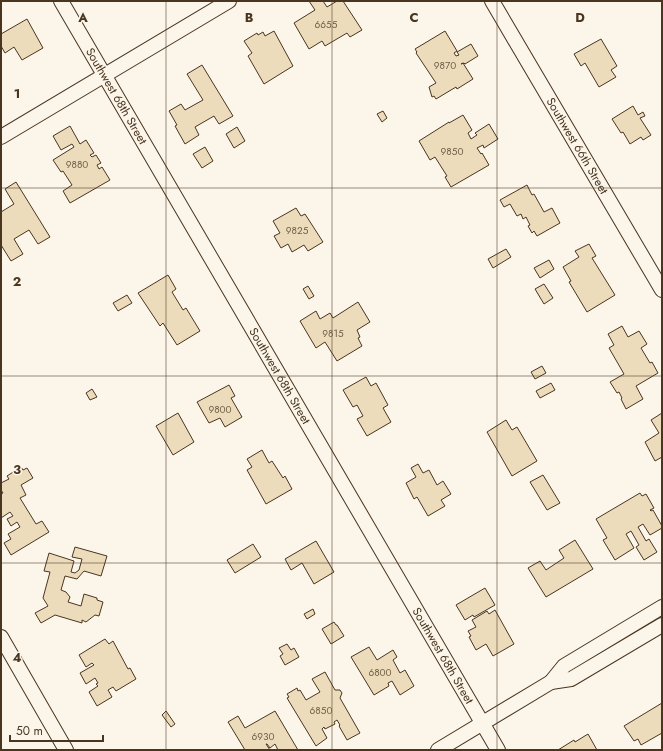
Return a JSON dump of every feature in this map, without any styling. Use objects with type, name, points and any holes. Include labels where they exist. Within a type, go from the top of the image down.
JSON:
[{"type":"street","name":"Southwest 68th Street","points":[[61,1],[498,750]]},
{"type":"street","points":[[1,137],[229,1]]},
{"type":"street","name":"Southwest 66th Street","points":[[492,1],[662,290]]},
{"type":"street","points":[[438,750],[551,682],[564,666],[662,608]]},
{"type":"street","points":[[551,682],[571,679],[662,624]]},
{"type":"street","points":[[1,637],[66,750]]},
{"type":"building","points":[[309,1],[323,1],[327,7],[337,1],[343,1],[362,30],[350,37],[347,33],[325,46],[322,41],[309,49],[294,23],[315,10]]},
{"type":"building","points":[[27,19],[43,48],[22,60],[14,47],[5,53],[1,46],[1,34]]},
{"type":"building","points":[[274,31],[293,66],[264,84],[248,56],[252,53],[244,41],[257,33],[258,35],[263,32],[265,36]]},
{"type":"building","points":[[445,31],[457,51],[454,53],[456,56],[459,55],[457,52],[471,44],[478,56],[465,64],[463,63],[473,79],[436,99],[434,96],[432,97],[429,87],[436,83],[416,53],[417,52],[415,49]]},
{"type":"building","points":[[601,39],[617,66],[611,70],[616,77],[599,87],[585,63],[581,66],[574,54]]},
{"type":"building","points":[[202,65],[233,116],[219,124],[214,116],[195,127],[199,135],[185,144],[169,111],[181,104],[185,110],[203,100],[187,74]]},
{"type":"building","points":[[633,106],[638,115],[643,112],[645,116],[640,118],[651,135],[643,140],[641,137],[630,144],[623,132],[621,133],[612,119]]},
{"type":"building","points":[[383,111],[387,118],[382,122],[377,114]]},
{"type":"building","points":[[463,115],[472,130],[468,133],[471,139],[477,135],[475,133],[489,124],[498,139],[484,148],[483,145],[477,148],[481,154],[482,153],[489,165],[451,187],[445,177],[447,176],[435,157],[430,160],[419,141]]},
{"type":"building","points":[[70,126],[80,144],[86,140],[94,153],[90,155],[92,157],[96,155],[101,163],[97,165],[99,169],[102,167],[110,180],[70,203],[63,191],[72,185],[63,171],[61,172],[53,160],[74,147],[72,144],[61,150],[53,136]]},
{"type":"building","points":[[237,127],[245,141],[234,148],[226,134]]},
{"type":"building","points":[[205,147],[213,161],[202,168],[193,154]]},
{"type":"building","points":[[16,182],[50,237],[38,244],[29,230],[14,239],[23,254],[11,261],[1,245],[1,212],[14,204],[5,189]]},
{"type":"building","points":[[527,185],[544,212],[552,208],[560,223],[537,236],[534,231],[532,233],[528,226],[530,225],[526,217],[523,219],[521,214],[517,216],[510,204],[504,207],[500,200]]},
{"type":"building","points":[[296,208],[301,216],[305,214],[323,242],[308,251],[304,245],[292,252],[288,244],[281,248],[274,236],[280,233],[273,221]]},
{"type":"building","points":[[589,244],[596,256],[592,258],[615,295],[587,312],[569,282],[571,281],[563,267],[579,257],[575,251]]},
{"type":"building","points":[[506,249],[511,257],[493,268],[488,259]]},
{"type":"building","points":[[549,260],[554,269],[540,278],[534,268]]},
{"type":"building","points":[[168,275],[176,289],[172,292],[183,310],[186,308],[200,331],[177,345],[163,323],[160,326],[138,293]]},
{"type":"building","points":[[544,284],[553,298],[544,304],[535,289]]},
{"type":"building","points":[[308,286],[314,296],[309,299],[303,289]]},
{"type":"building","points":[[127,295],[132,303],[118,311],[113,303]]},
{"type":"building","points":[[358,302],[370,322],[357,330],[360,337],[358,338],[362,346],[337,361],[325,342],[316,348],[300,321],[316,311],[320,319],[330,313],[333,318]]},
{"type":"building","points":[[622,326],[628,337],[639,331],[647,344],[641,348],[650,363],[652,362],[658,373],[636,386],[643,399],[626,409],[619,392],[617,393],[610,382],[624,374],[609,348],[614,345],[608,334]]},
{"type":"building","points":[[542,366],[546,373],[535,379],[531,372]]},
{"type":"building","points":[[366,377],[371,386],[376,383],[388,405],[383,408],[391,422],[367,436],[357,419],[363,416],[357,405],[353,407],[343,390]]},
{"type":"building","points":[[551,383],[555,390],[540,398],[536,391]]},
{"type":"building","points":[[229,385],[235,396],[231,398],[242,417],[225,427],[220,418],[209,423],[197,402]]},
{"type":"building","points":[[92,389],[97,397],[90,400],[86,393]]},
{"type":"building","points":[[178,413],[194,442],[173,455],[156,426]]},
{"type":"building","points":[[662,413],[662,457],[655,461],[645,442],[659,433],[651,420]]},
{"type":"building","points":[[506,420],[512,430],[517,427],[537,461],[512,476],[487,432]]},
{"type":"building","points":[[262,450],[269,463],[272,461],[283,478],[285,476],[292,489],[266,504],[247,470],[252,467],[247,459]]},
{"type":"building","points":[[418,464],[423,473],[429,470],[437,485],[443,481],[451,494],[441,500],[445,506],[428,516],[417,497],[414,499],[406,483],[416,477],[411,468]]},
{"type":"building","points":[[21,467],[23,470],[27,468],[33,478],[21,485],[26,495],[20,498],[36,524],[42,521],[49,532],[11,555],[4,543],[11,539],[8,534],[20,527],[17,522],[11,526],[7,519],[13,516],[10,512],[1,518],[1,494],[3,493],[1,490],[1,483],[9,479],[7,476]]},
{"type":"building","points":[[543,475],[560,503],[547,510],[530,482]]},
{"type":"building","points":[[640,493],[642,496],[646,494],[654,508],[650,510],[653,510],[662,526],[662,528],[650,535],[643,524],[638,527],[646,541],[649,539],[657,552],[644,560],[636,547],[639,545],[631,531],[626,534],[634,548],[615,560],[603,540],[607,538],[596,519]]},
{"type":"building","points":[[575,540],[593,569],[546,597],[528,568],[540,561],[546,570],[564,558],[559,550]]},
{"type":"building","points":[[316,541],[334,572],[314,584],[302,563],[291,570],[285,559]]},
{"type":"building","points":[[253,544],[261,557],[235,573],[227,560]]},
{"type":"building","points":[[75,547],[107,556],[101,576],[84,571],[77,579],[65,576],[61,590],[66,592],[70,597],[68,602],[81,606],[84,594],[97,598],[97,600],[103,602],[99,616],[95,615],[86,622],[82,620],[82,623],[55,615],[41,623],[35,613],[48,606],[43,598],[50,572],[44,571],[49,553],[74,561],[71,572],[75,573],[79,570],[82,559],[72,557]]},
{"type":"building","points":[[485,588],[495,605],[474,617],[473,615],[465,620],[456,605]]},
{"type":"building","points":[[313,609],[315,614],[307,619],[304,614]]},
{"type":"building","points":[[495,610],[514,644],[493,656],[486,644],[476,650],[469,637],[471,636],[468,631],[476,627],[472,620],[487,611],[489,614]]},
{"type":"building","points":[[334,622],[344,636],[331,644],[322,629]]},
{"type":"building","points":[[105,639],[109,644],[113,641],[128,669],[130,668],[136,679],[116,691],[113,687],[108,690],[112,697],[97,706],[89,692],[98,686],[96,684],[98,683],[95,678],[86,684],[80,673],[94,665],[92,663],[86,667],[79,655]]},
{"type":"building","points":[[287,644],[291,650],[294,648],[299,657],[285,665],[280,656],[283,654],[279,648]]},
{"type":"building","points":[[369,647],[377,660],[393,650],[397,657],[393,660],[400,673],[405,670],[414,686],[400,695],[392,681],[388,683],[389,686],[374,695],[351,657]]},
{"type":"building","points":[[325,672],[335,690],[340,690],[342,693],[340,698],[360,733],[347,740],[337,720],[334,722],[335,724],[322,729],[327,738],[316,746],[287,698],[289,697],[287,694],[297,688],[306,700],[320,692],[312,679]]},
{"type":"building","points":[[662,703],[662,733],[641,745],[638,739],[634,741],[624,726]]},
{"type":"building","points":[[166,711],[175,724],[171,727],[162,715]]},
{"type":"building","points":[[275,711],[298,750],[278,750],[275,744],[270,748],[266,744],[270,750],[245,750],[228,722],[238,716],[245,728]]},
{"type":"building","points":[[588,734],[597,750],[558,750],[574,740],[575,742]]}]
